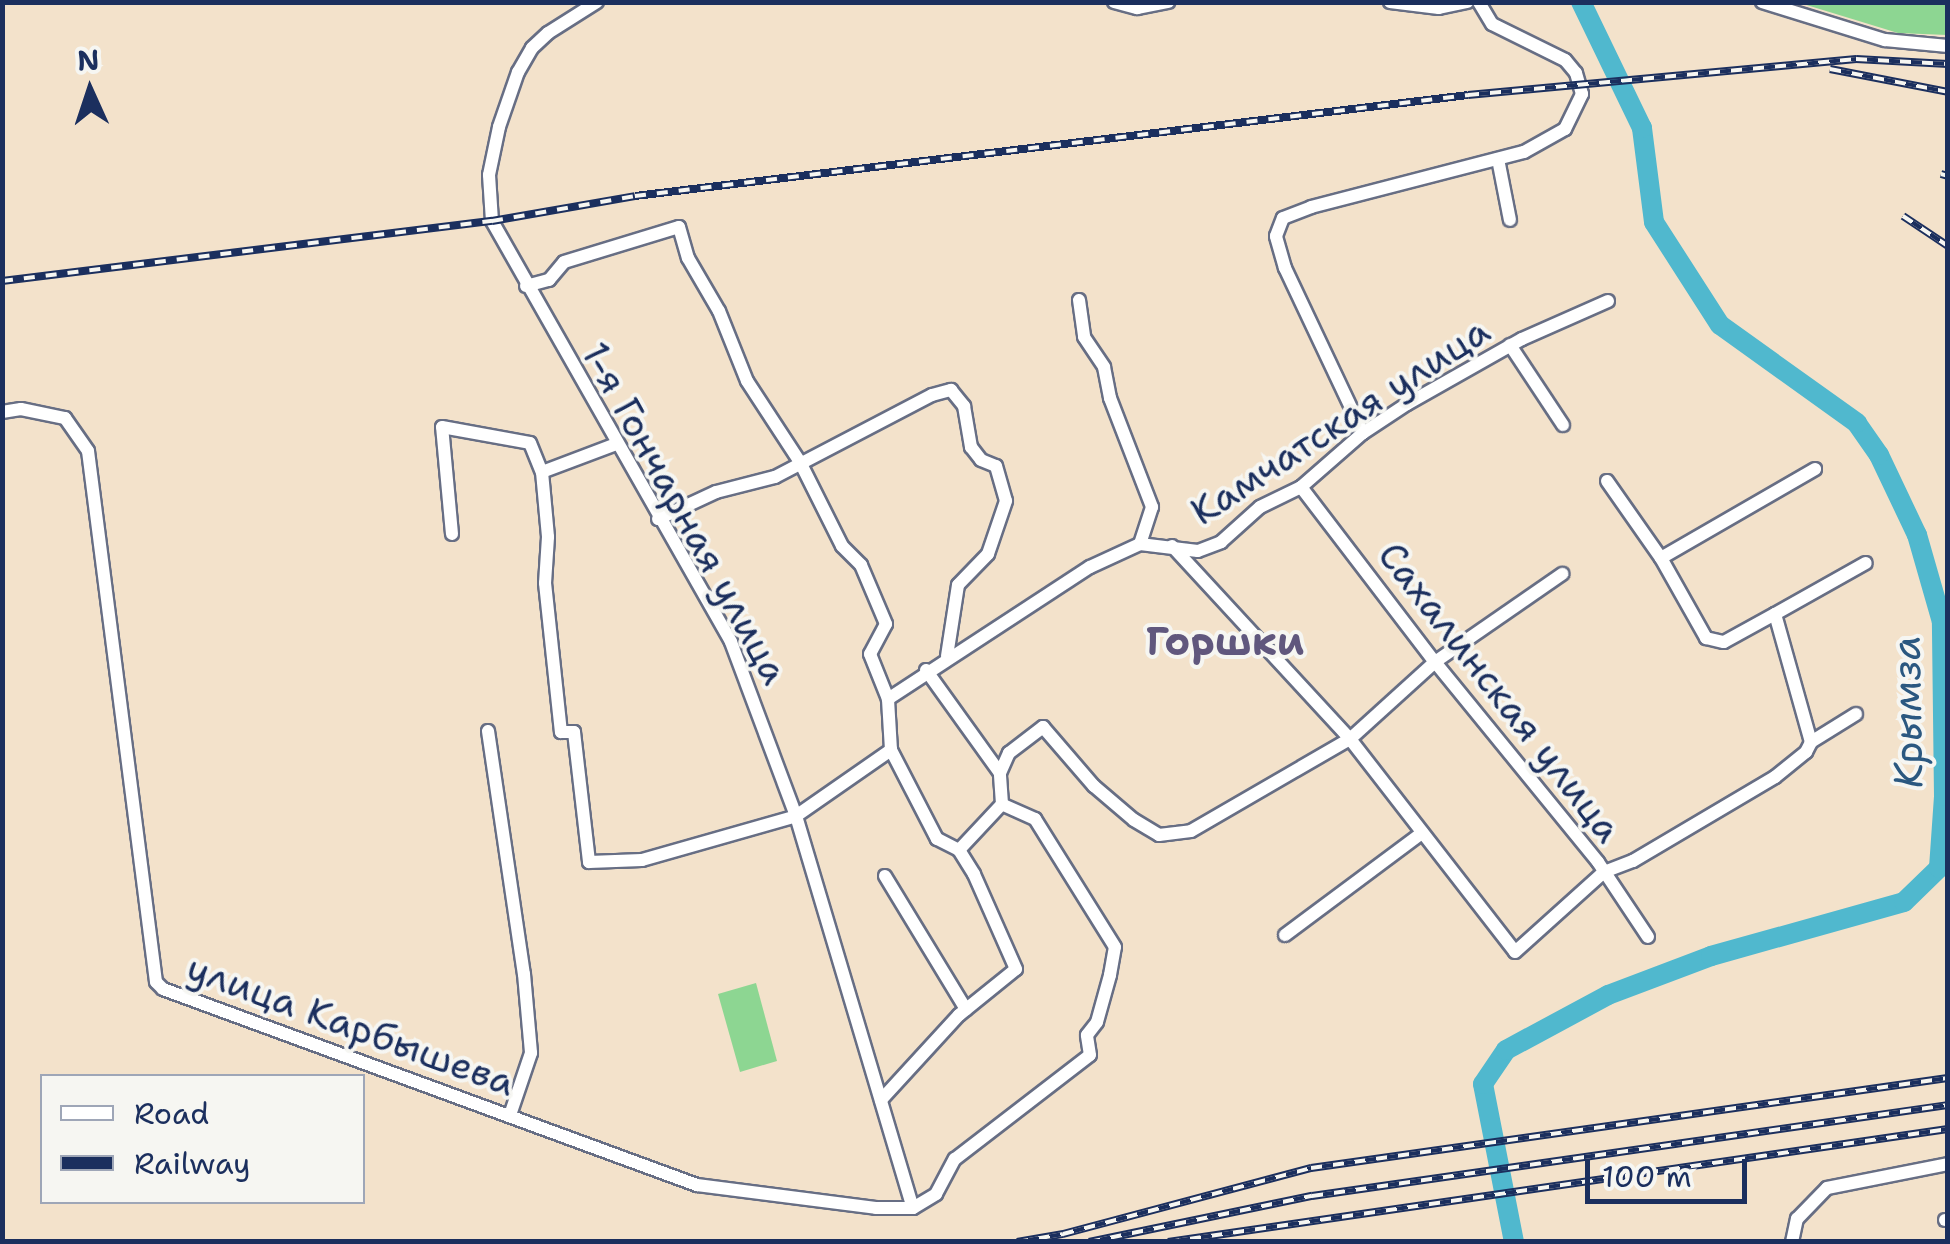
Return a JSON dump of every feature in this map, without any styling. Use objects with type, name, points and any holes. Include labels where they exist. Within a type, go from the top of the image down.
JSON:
[{"type":"street","name":"1-я Гончарная улица","points":[[597,2],[532,48],[499,127],[489,175],[492,222],[731,642],[796,816],[913,1208]]},
{"type":"street","points":[[1114,2],[1137,8],[1168,2]]},
{"type":"street","points":[[1390,2],[1439,8],[1467,2]]},
{"type":"street","points":[[1363,433],[1285,268],[1276,236],[1284,218],[1498,159],[1564,130],[1582,94],[1576,73],[1565,60],[1492,24],[1479,2]]},
{"type":"street","points":[[1762,2],[1885,40],[1948,46]]},
{"type":"street","points":[[1498,159],[1510,220]]},
{"type":"street","points":[[526,286],[548,280],[564,262],[679,227],[688,258],[719,311],[747,381],[800,462],[842,546],[861,565],[886,624],[870,654],[888,699],[891,750],[936,839],[960,850],[1016,969],[966,1009],[881,1100]]},
{"type":"street","points":[[1079,300],[1084,337],[1104,366],[1110,398],[1152,508],[1140,544]]},
{"type":"street","name":"Камчатская улица","points":[[888,699],[947,656],[1040,603],[1090,567],[1140,544],[1198,551],[1221,542],[1260,508],[1301,487],[1363,433],[1510,345],[1608,301]]},
{"type":"street","points":[[1510,345],[1562,425]]},
{"type":"street","points":[[658,518],[716,492],[776,477],[932,395],[950,390],[964,406],[971,447],[981,460],[996,466],[1006,501],[988,554],[958,585],[947,656]]},
{"type":"street","name":"улица Карбышева","points":[[2,412],[21,410],[65,418],[88,450],[156,982],[163,989],[697,1185],[876,1208],[913,1208]]},
{"type":"street","points":[[452,534],[442,428],[530,443],[542,472],[548,537],[545,583],[561,732],[574,732],[590,862],[642,860],[796,816],[891,750]]},
{"type":"street","points":[[542,472],[616,444]]},
{"type":"street","points":[[1660,558],[1814,469]]},
{"type":"street","points":[[1607,480],[1660,558],[1706,638],[1715,644],[1866,563]]},
{"type":"street","name":"Сахалинская улица","points":[[1301,487],[1604,872],[1648,937]]},
{"type":"street","points":[[1172,546],[1350,739],[1516,952],[1604,872],[1633,862],[1775,777],[1806,752],[1811,742],[1856,714]]},
{"type":"street","points":[[960,850],[1002,804],[1000,773],[1009,753],[1044,727],[1094,786],[1134,820],[1159,835],[1190,830],[1350,739],[1435,662],[1562,574]]},
{"type":"street","points":[[1774,614],[1811,742]]},
{"type":"street","points":[[926,670],[1000,773]]},
{"type":"street","points":[[488,731],[524,974],[531,1053],[510,1115]]},
{"type":"street","points":[[913,1208],[936,1194],[955,1158],[1090,1055],[1087,1035],[1097,1022],[1110,975],[1115,947],[1035,819],[1002,804]]},
{"type":"street","points":[[1285,935],[1422,833]]},
{"type":"street","points":[[885,876],[966,1009]]},
{"type":"street","points":[[1792,1242],[1797,1219],[1827,1188],[1948,1164]]},
{"type":"green space","points":[[1800,3],[1947,3],[1947,35],[1898,33]]},
{"type":"green space","points":[[756,983],[777,1061],[740,1072],[718,994]]},
{"type":"waterway","name":"Крымза","points":[[1514,1242],[1483,1084],[1506,1050],[1608,995],[1711,956],[1904,902],[1939,868],[1944,796],[1942,622],[1917,535],[1879,455],[1857,423],[1720,325],[1654,222],[1642,128],[1581,2]]},
{"type":"railway","points":[[2,281],[492,221],[635,196],[1468,95],[1856,59],[1948,64]]},
{"type":"railway","points":[[1830,69],[1948,92]]},
{"type":"railway","points":[[1941,174],[1948,176]]},
{"type":"railway","points":[[1903,216],[1948,246]]},
{"type":"railway","points":[[1017,1242],[1063,1234],[1311,1168],[1948,1078]]},
{"type":"railway","points":[[1089,1242],[1312,1196],[1948,1105]]},
{"type":"railway","points":[[1168,1242],[1948,1129]]},
{"type":"district","name":"Горшки","points":[[1225,641]]}]
